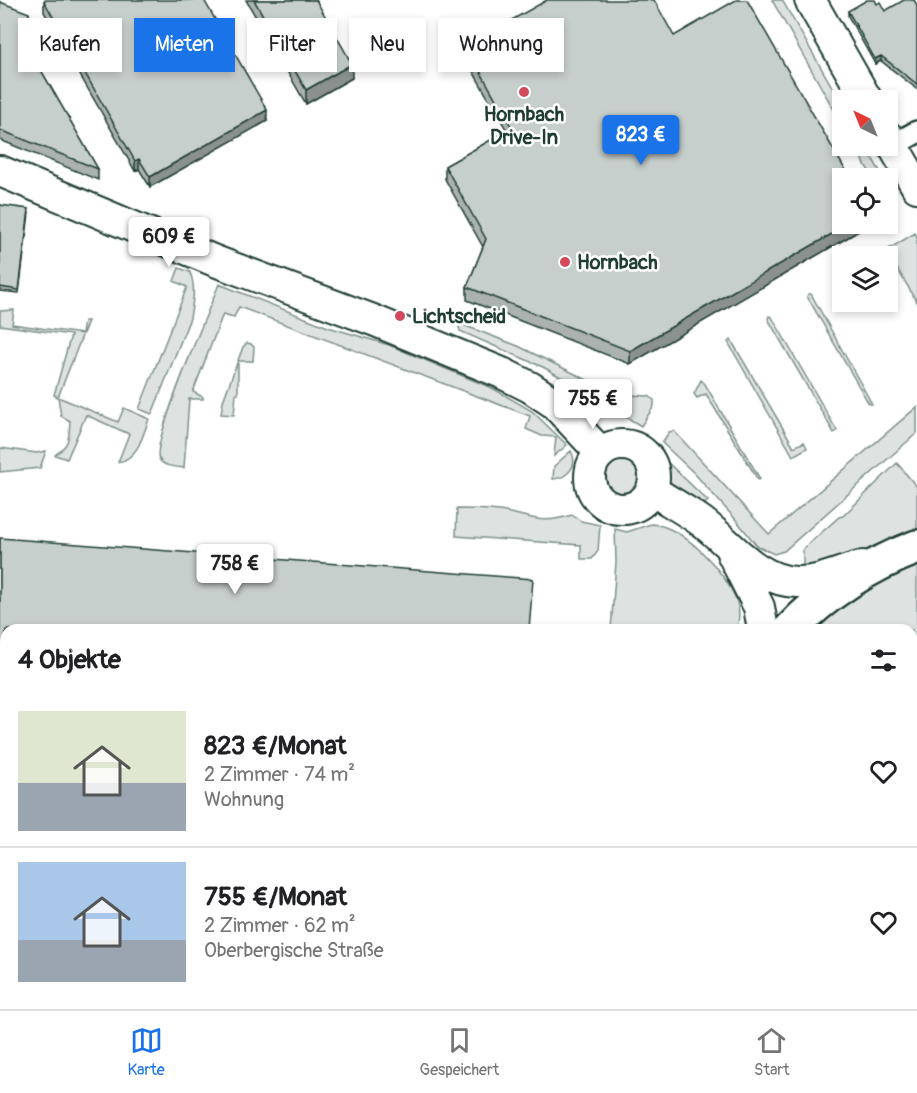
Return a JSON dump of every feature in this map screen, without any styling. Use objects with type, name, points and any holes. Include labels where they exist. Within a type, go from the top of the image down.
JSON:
[{"type":"highway","points":[[796,624],[820,602],[881,562],[917,547]]},
{"type":"street","points":[[810,0],[861,90]]},
{"type":"street","points":[[899,138],[917,187]]},
{"type":"street","points":[[0,171],[205,257],[373,320],[502,373],[530,387],[554,403],[601,453]]},
{"type":"street","points":[[627,446],[640,450],[647,458],[654,477],[652,490],[639,504],[629,508],[614,508],[599,498],[592,488],[590,474],[601,453],[613,447],[627,446]]},
{"type":"street","points":[[652,490],[702,522],[729,547],[772,577],[792,582],[811,581],[848,569],[881,562]]},
{"type":"street","points":[[729,547],[759,607],[762,624]]},
{"type":"shaded area","points":[[772,0],[782,0],[834,90],[832,106]]},
{"type":"shaded area","points":[[860,156],[871,156],[878,168],[867,168]]},
{"type":"shaded area","points":[[915,233],[917,237],[917,302],[898,270],[898,246],[894,246]]},
{"type":"shaded area","points":[[179,268],[190,272],[192,278],[193,295],[190,318],[152,414],[139,409],[187,287],[174,281]]},
{"type":"shaded area","points":[[219,284],[328,327],[389,345],[494,389],[532,411],[567,445],[554,456],[556,437],[542,436],[526,429],[530,416],[239,307],[234,317],[223,314],[193,392],[203,399],[189,399],[184,468],[167,465],[159,459],[163,429]]},
{"type":"shaded area","points":[[809,294],[872,404],[869,404],[807,296]]},
{"type":"shaded area","points":[[14,310],[12,324],[82,334],[84,321],[88,321],[58,397],[54,395],[71,335],[0,325],[0,311]]},
{"type":"shaded area","points":[[769,316],[772,317],[837,431],[834,433],[768,319]]},
{"type":"shaded area","points":[[458,323],[518,346],[616,394],[605,403],[545,368],[460,331]]},
{"type":"shaded area","points":[[731,340],[794,447],[804,442],[807,448],[793,456],[728,342]]},
{"type":"shaded area","points":[[247,343],[254,347],[253,361],[238,361],[238,394],[236,394],[234,415],[221,414],[223,401],[243,347]]},
{"type":"shaded area","points":[[701,380],[760,479],[758,480],[706,394],[697,398],[694,394]]},
{"type":"shaded area","points":[[629,395],[649,396],[654,400],[654,406],[641,426],[616,411]]},
{"type":"shaded area","points":[[58,397],[118,422],[124,408],[149,419],[135,451],[125,460],[118,462],[129,434],[86,415],[67,459],[55,455],[68,440],[70,421],[61,416]]},
{"type":"shaded area","points":[[917,407],[917,433],[784,551],[774,554],[757,546],[694,473],[662,443],[669,432],[674,431],[769,534]]},
{"type":"shaded area","points":[[0,448],[37,453],[46,451],[40,468],[0,472]]},
{"type":"shaded area","points":[[571,451],[574,461],[571,470],[553,479],[554,466]]},
{"type":"shaded area","points":[[663,458],[708,501],[703,505],[671,484],[660,462]]},
{"type":"shaded area","points":[[622,460],[634,465],[639,477],[634,489],[622,494],[610,489],[605,477],[610,465]]},
{"type":"shaded area","points":[[897,463],[917,487],[917,533],[830,568],[803,575],[803,549],[843,516]]},
{"type":"shaded area","points":[[457,509],[493,510],[545,520],[572,515],[581,521],[600,525],[598,551],[592,559],[581,559],[581,545],[456,536]]},
{"type":"shaded area","points":[[651,524],[677,533],[690,542],[714,565],[732,590],[739,609],[738,624],[611,624],[616,562],[615,529],[627,532]]},
{"type":"shaded area","points":[[917,557],[917,624],[812,624],[830,608]]},
{"type":"building","points":[[204,0],[214,18],[134,18],[134,72],[235,72],[235,54],[267,110],[150,177],[139,159],[135,161],[84,72],[122,72],[122,18],[54,18],[44,1]]},
{"type":"building","points":[[254,0],[316,0],[326,18],[264,18]]},
{"type":"building","points":[[547,0],[654,0],[674,36],[736,0],[747,0],[832,147],[832,156],[837,156],[844,168],[832,168],[832,234],[630,351],[467,287],[486,239],[445,166],[512,128],[481,72],[564,72],[564,18],[515,18]]},
{"type":"building","points":[[867,0],[875,0],[877,4],[880,2],[885,11],[904,0],[914,0],[917,5],[917,84],[881,56],[875,59],[848,11]]},
{"type":"building","points":[[0,2],[29,13],[29,18],[18,18],[18,72],[42,72],[98,169],[0,130]]},
{"type":"building","points":[[337,37],[349,59],[349,66],[306,90],[296,72],[337,72]]},
{"type":"building","points":[[0,205],[29,209],[19,290],[0,287]]},
{"type":"building","points":[[0,538],[533,579],[529,624],[0,624]]},
{"type":"place","name":"Hornbach Drive-In","points":[[524,92]]},
{"type":"place","name":"Hornbach","points":[[565,262]]},
{"type":"place","name":"Lichtscheid","points":[[400,316]]}]
